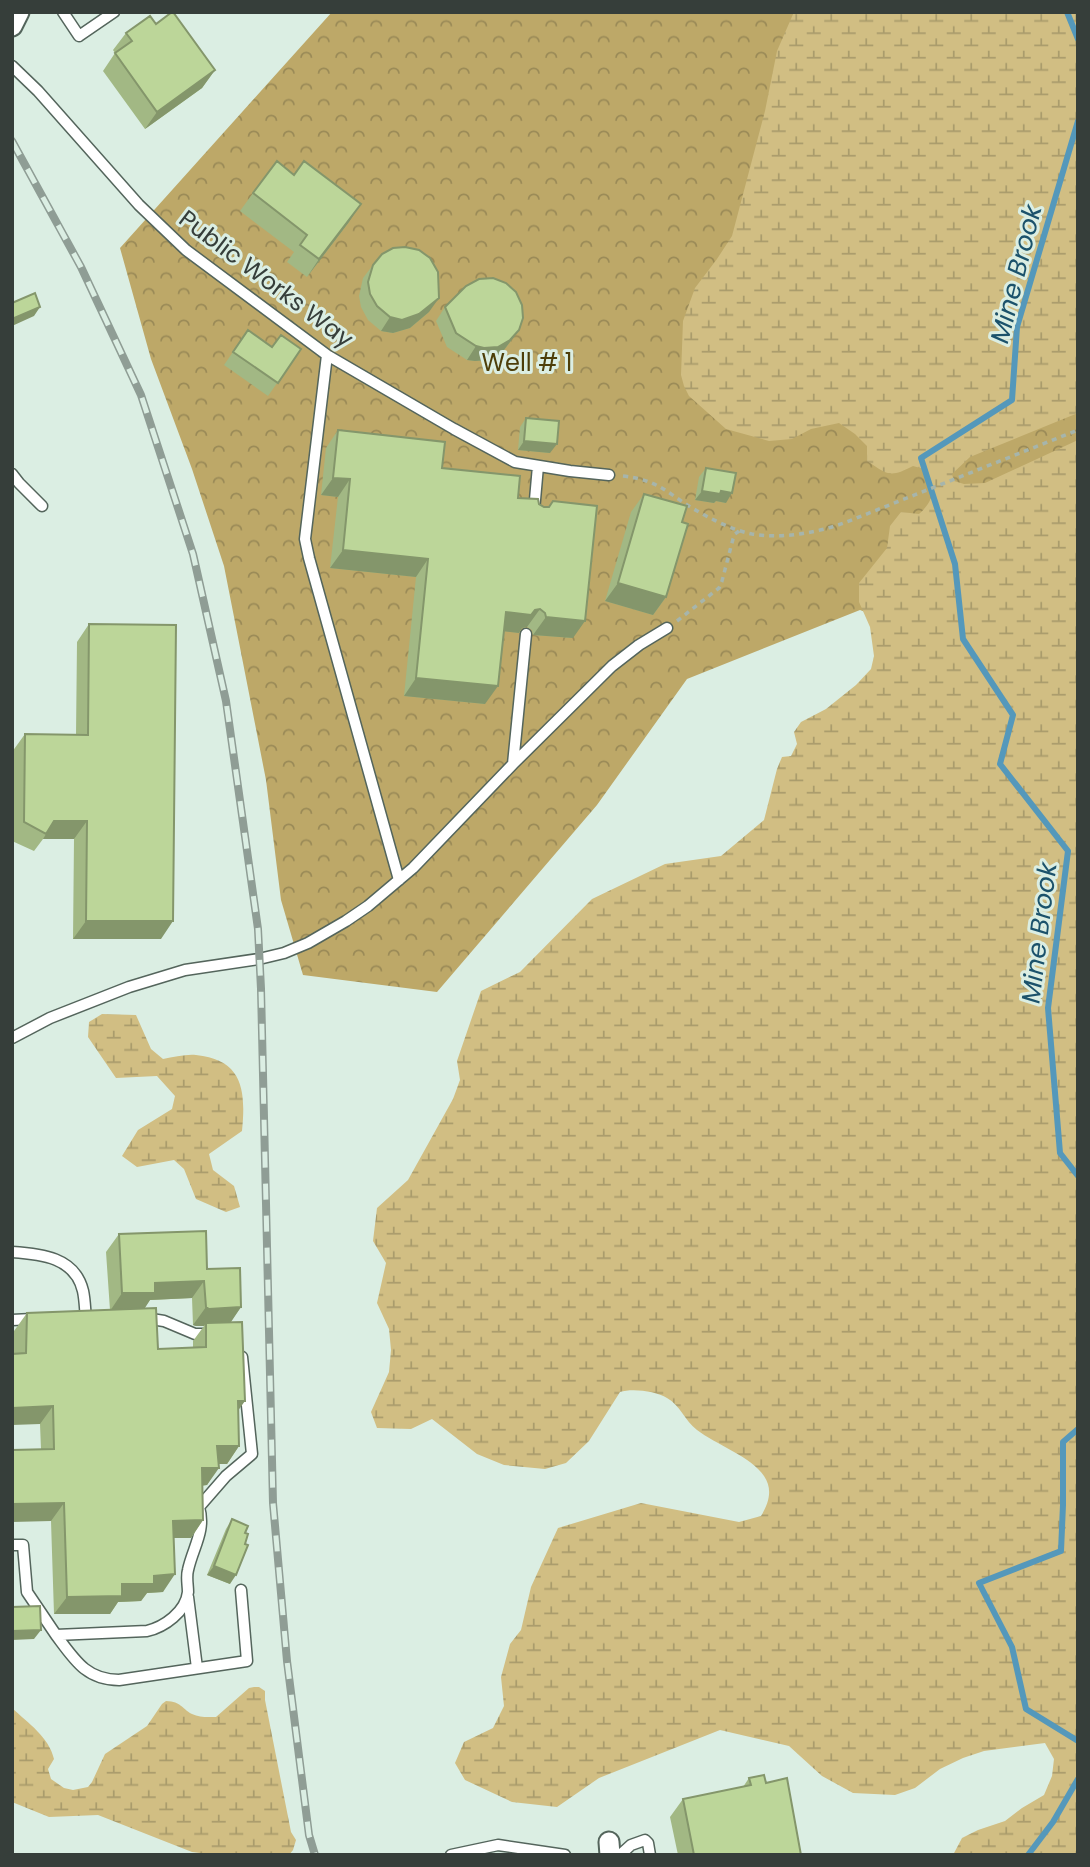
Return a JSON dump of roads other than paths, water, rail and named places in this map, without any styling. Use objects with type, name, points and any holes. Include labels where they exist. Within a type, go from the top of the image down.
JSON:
[{"type":"street","points":[[12,26],[19,12]]},
{"type":"lane","points":[[63,12],[79,36],[114,12]]},
{"type":"lane","name":"Public Works Way","points":[[12,66],[38,91],[139,205],[186,250],[327,355],[505,457],[524,464],[609,475]]},
{"type":"lane","points":[[327,355],[305,539],[399,880]]},
{"type":"lane","points":[[533,518],[538,466]]},
{"type":"lane","points":[[12,474],[42,506]]},
{"type":"lane","points":[[12,1038],[50,1017],[129,987],[185,970],[259,960],[284,953],[345,921],[368,906],[426,856],[513,764],[612,666],[667,628]]},
{"type":"lane","points":[[513,764],[526,634]]},
{"type":"lane","points":[[12,1252],[52,1257],[69,1267],[82,1290],[86,1319]]},
{"type":"lane","points":[[74,1319],[98,1318]]},
{"type":"lane","points":[[133,1318],[164,1321],[195,1334],[225,1333]]},
{"type":"lane","points":[[12,1320],[37,1319]]},
{"type":"lane","points":[[197,1668],[188,1593],[188,1568],[201,1532],[199,1507],[226,1476],[252,1454],[242,1349]]},
{"type":"lane","points":[[12,1545],[23,1545],[27,1592],[70,1654],[98,1678],[119,1680],[247,1661],[241,1590]]},
{"type":"lane","points":[[56,1635],[147,1631],[158,1628],[178,1612],[188,1593]]},
{"type":"lane","points":[[613,1851],[645,1840],[650,1855]]},
{"type":"lane","points":[[451,1855],[498,1845],[565,1855]]},
{"type":"waterway","name":"Mine Brook","points":[[1067,12],[1078,39]]},
{"type":"waterway","name":"Mine Brook","points":[[1078,121],[1017,327],[1012,400],[921,458],[955,564],[963,639],[1013,715],[1000,764],[1068,851],[1048,1008],[1060,1153],[1078,1176]]},
{"type":"waterway","name":"Mine Brook","points":[[1078,1429],[1063,1442],[1061,1551],[979,1583],[1012,1647],[1026,1709],[1078,1741]]},
{"type":"waterway","name":"Mine Brook","points":[[1028,1855],[1053,1822],[1078,1779]]},
{"type":"railway","points":[[12,141],[81,267],[141,395],[193,554],[226,701],[258,929],[273,1503],[287,1661],[309,1835],[315,1855]]},
{"type":"park label","name":"Well # 1","points":[[527,363]]}]
